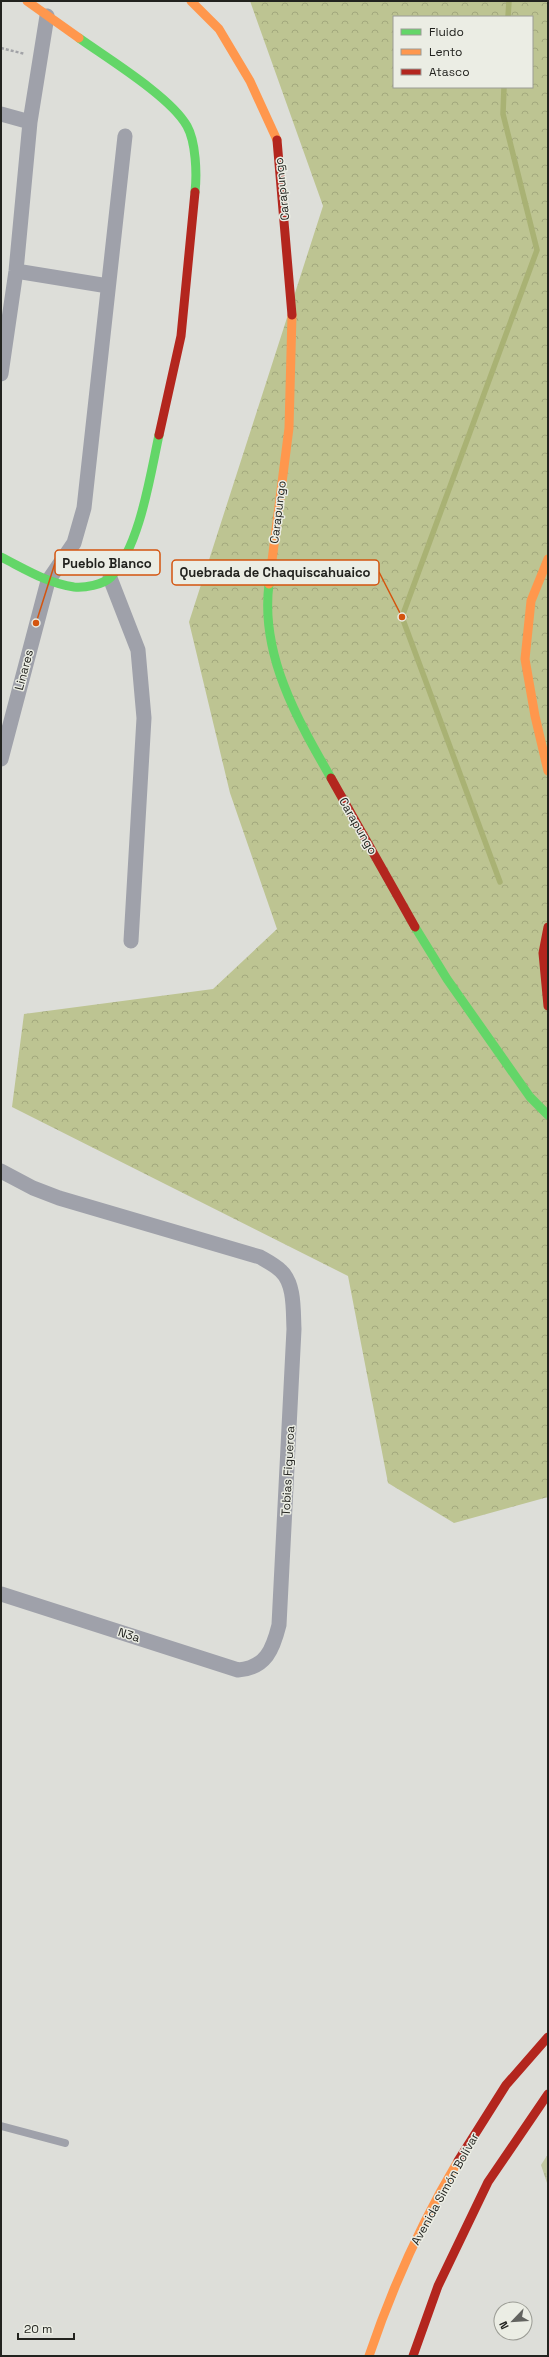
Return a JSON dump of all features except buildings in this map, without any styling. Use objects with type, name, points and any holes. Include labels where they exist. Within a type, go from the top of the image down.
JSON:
[{"type":"main road","points":[[1,557],[48,581],[75,587],[94,585],[110,578],[129,550],[148,487],[181,336],[196,180],[194,153],[187,126],[164,99],[27,1]]},
{"type":"main road","name":"Carapungo","points":[[192,1],[219,29],[250,81],[277,138],[293,324],[289,428],[267,598],[270,640],[280,679],[325,768],[410,918],[447,979],[530,1097],[548,1115]]},
{"type":"main road","points":[[548,559],[531,601],[525,659],[535,716],[548,771]]},
{"type":"main road","points":[[548,927],[543,953],[548,1006]]},
{"type":"main road","name":"Avenida Simón Bolívar","points":[[370,2356],[400,2274],[429,2214],[456,2165],[507,2084],[548,2037]]},
{"type":"main road","points":[[413,2356],[438,2286],[488,2182],[548,2094]]},
{"type":"street","points":[[1,374],[16,271],[30,122],[47,16]]},
{"type":"street","points":[[1,114],[30,122]]},
{"type":"street","name":"Linares","points":[[1,759],[48,581],[74,543],[84,508],[125,136]]},
{"type":"street","points":[[16,271],[108,286]]},
{"type":"street","points":[[110,578],[138,650],[144,718],[131,941]]},
{"type":"street","name":"Tobias Figueroa","points":[[1,1171],[33,1188],[59,1198],[260,1257],[282,1271],[293,1298],[294,1329],[285,1532],[279,1625],[270,1654],[258,1665]]},
{"type":"street","name":"N3a","points":[[1,1594],[238,1670],[258,1665]]},
{"type":"lane","points":[[1,2126],[65,2143]]},
{"type":"path","points":[[1,48],[40,59]]},
{"type":"green space","points":[[250,1],[548,1],[548,1497],[454,1523],[388,1483],[348,1276],[12,1107],[24,1014],[213,989],[277,929],[230,793],[189,622],[323,206]]},
{"type":"green space","points":[[548,2154],[548,2186],[541,2165]]},
{"type":"waterway","points":[[508,16],[509,1]]},
{"type":"waterway","points":[[500,882],[402,617],[537,250],[503,114],[504,88]]},
{"type":"traffic: fast","points":[[79,38],[138,79],[179,115],[187,126],[194,149],[196,167],[195,192]]},
{"type":"traffic: fast","points":[[1,557],[36,575],[64,585],[83,587],[108,580],[121,564],[137,529],[148,490],[159,435]]},
{"type":"traffic: fast","points":[[269,584],[268,610],[270,636],[276,661],[294,709],[331,778]]},
{"type":"traffic: fast","points":[[415,927],[447,979],[530,1097],[548,1115]]},
{"type":"traffic: slow","points":[[27,1],[79,38]]},
{"type":"traffic: slow","points":[[191,1],[219,29],[250,81],[277,140]]},
{"type":"traffic: slow","points":[[269,584],[289,428],[292,315]]},
{"type":"traffic: slow","points":[[548,559],[531,601],[525,659],[535,716],[548,771]]},
{"type":"traffic: slow","points":[[369,2356],[387,2306],[408,2256],[444,2184],[458,2161]]},
{"type":"traffic: jam","points":[[277,140],[292,315]]},
{"type":"traffic: jam","points":[[159,435],[181,336],[195,192]]},
{"type":"traffic: jam","points":[[331,778],[415,927]]},
{"type":"traffic: jam","points":[[548,927],[543,953],[548,1006]]},
{"type":"traffic: jam","points":[[458,2161],[506,2085],[548,2037]]},
{"type":"traffic: jam","points":[[413,2356],[438,2286],[488,2182],[548,2094]]},
{"type":"place","name":"Quebrada de Chaquiscahuaico","points":[[402,617]]},
{"type":"place","name":"Pueblo Blanco","points":[[36,623]]}]
